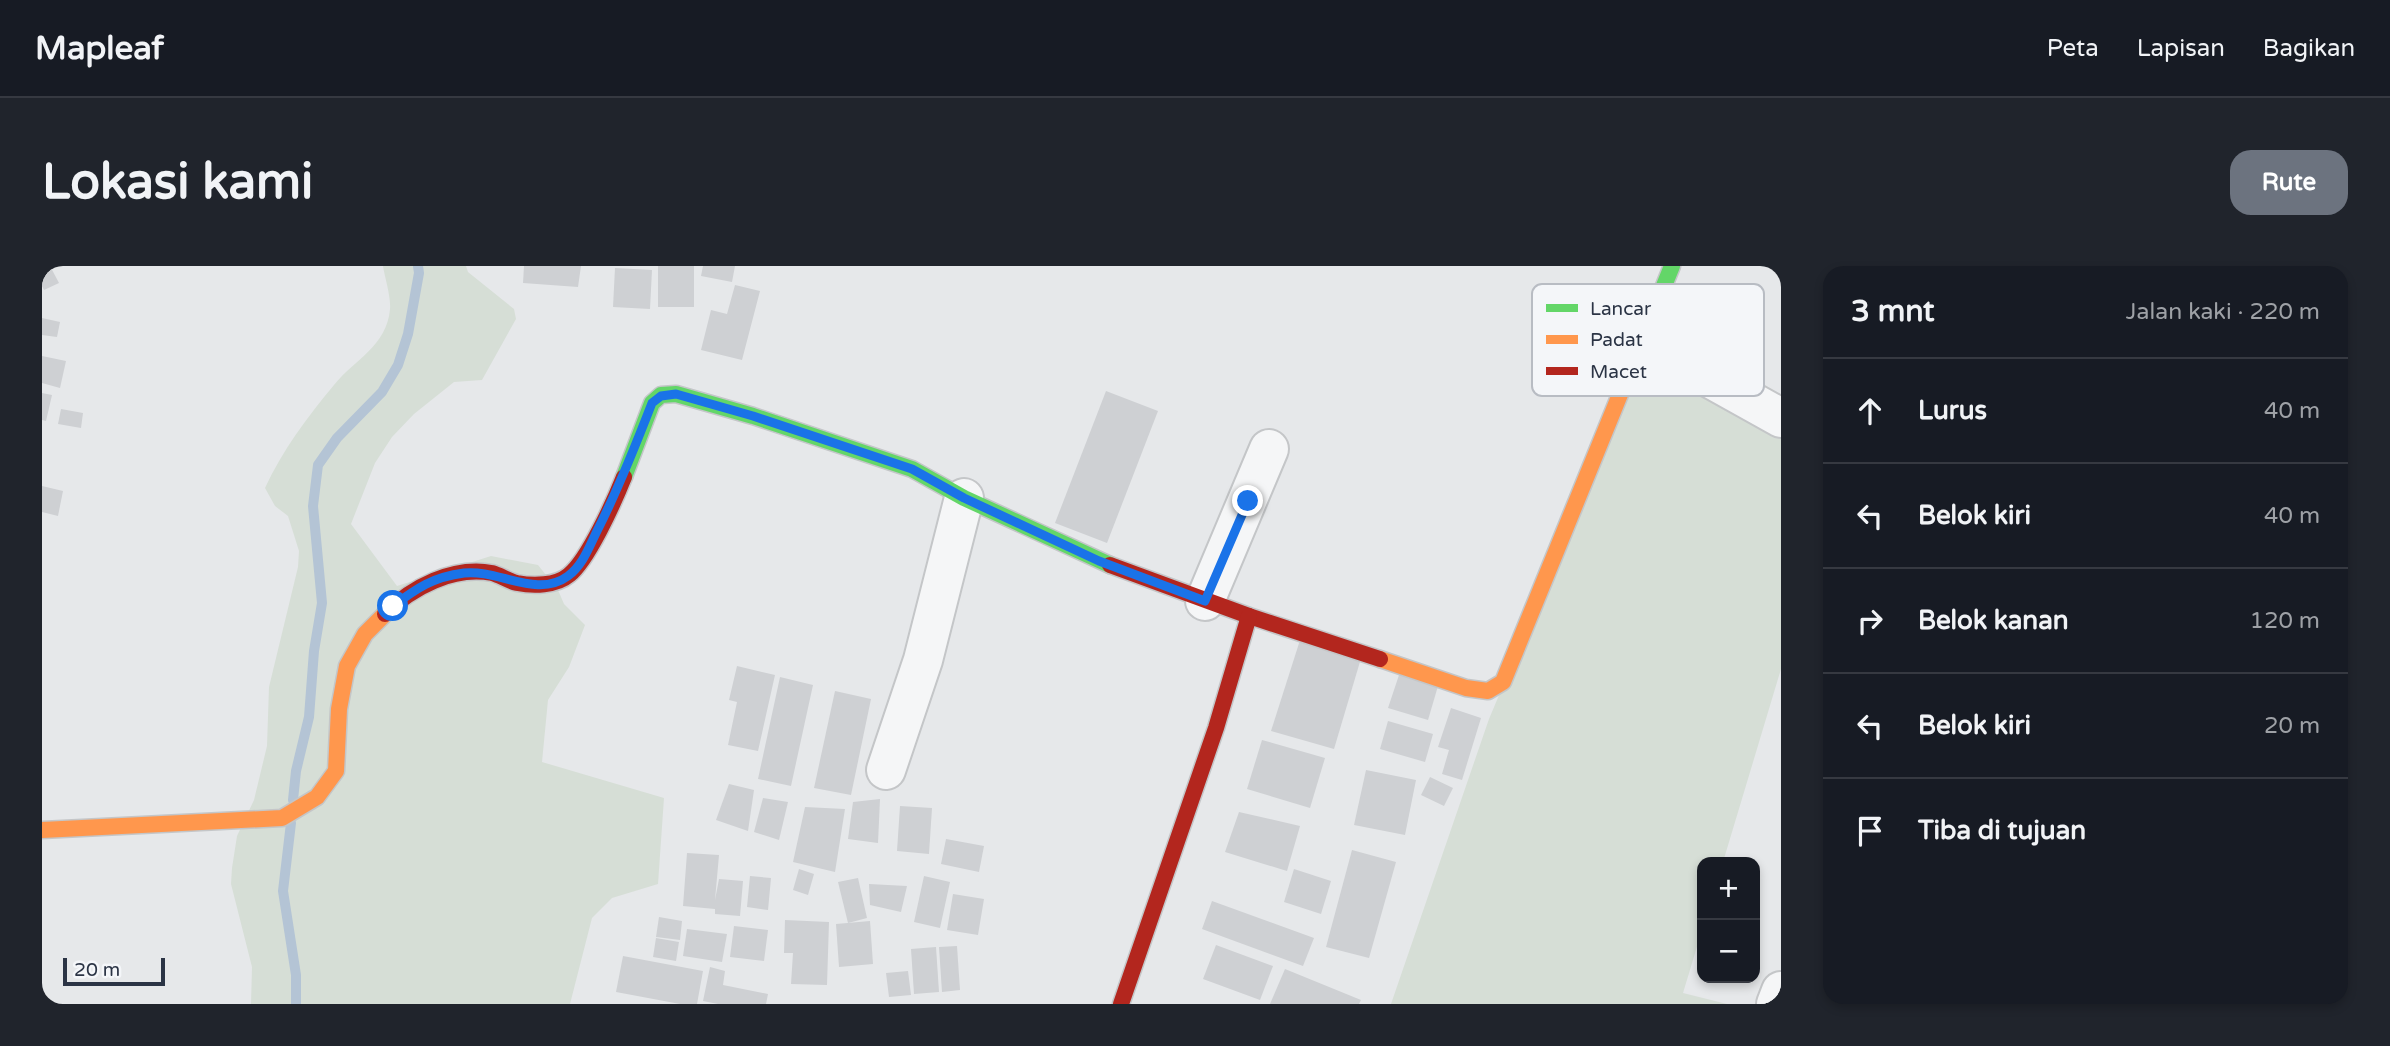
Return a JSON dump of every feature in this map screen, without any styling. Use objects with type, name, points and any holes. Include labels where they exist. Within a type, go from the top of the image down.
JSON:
[{"type":"street","points":[[1664,284],[1671,266]]},
{"type":"street","points":[[42,830],[282,818],[317,797],[336,771],[339,709],[347,666],[365,634],[393,606],[427,582],[465,573],[492,573],[518,583],[549,584],[567,577],[582,562],[621,484],[652,403],[661,396],[676,394],[898,464],[1099,561],[1249,617],[1466,688],[1488,691],[1503,682],[1618,396]]},
{"type":"street","points":[[1742,396],[1781,418]]},
{"type":"street","points":[[1205,601],[1269,449]]},
{"type":"street","points":[[886,770],[923,660],[964,498]]},
{"type":"street","points":[[1121,1004],[1216,728],[1249,617]]},
{"type":"street","points":[[1776,1004],[1781,991]]},
{"type":"shaded area","points":[[383,266],[466,266],[468,272],[514,309],[516,319],[482,380],[454,382],[414,414],[392,437],[375,463],[351,524],[397,586],[491,556],[538,565],[558,590],[564,604],[585,625],[569,667],[548,700],[542,762],[664,798],[658,884],[612,898],[592,918],[570,1004],[251,1004],[252,967],[231,884],[232,868],[237,836],[254,800],[267,746],[269,687],[298,567],[299,551],[288,516],[275,506],[265,488],[287,447],[315,409],[383,333],[388,322],[390,304]]},
{"type":"shaded area","points":[[1625,396],[1706,396],[1781,437],[1781,669],[1725,857],[1697,857],[1697,947],[1683,993],[1727,1004],[1391,1004],[1489,719]]},
{"type":"building","points":[[50,266],[59,283],[44,290],[42,267]]},
{"type":"building","points":[[524,266],[581,266],[578,287],[523,283]]},
{"type":"building","points":[[658,266],[694,266],[694,307],[658,307]]},
{"type":"building","points":[[703,266],[735,266],[732,282],[701,276]]},
{"type":"building","points":[[615,268],[652,270],[650,309],[613,307]]},
{"type":"building","points":[[735,285],[760,291],[742,360],[701,350],[711,310],[727,314]]},
{"type":"building","points":[[42,318],[60,322],[57,337],[42,335]]},
{"type":"building","points":[[42,356],[66,361],[60,388],[42,383]]},
{"type":"building","points":[[1106,391],[1158,411],[1107,543],[1055,523]]},
{"type":"building","points":[[42,393],[52,395],[46,421],[42,420]]},
{"type":"building","points":[[61,409],[83,413],[81,428],[58,424]]},
{"type":"building","points":[[42,486],[63,491],[58,516],[42,512]]},
{"type":"building","points":[[1301,637],[1362,655],[1334,749],[1271,731]]},
{"type":"building","points":[[737,666],[775,675],[758,751],[728,745],[737,702],[729,700]]},
{"type":"building","points":[[1399,675],[1438,686],[1428,720],[1388,708]]},
{"type":"building","points":[[780,677],[813,685],[791,786],[758,779]]},
{"type":"building","points":[[835,691],[871,699],[851,795],[814,788]]},
{"type":"building","points":[[1451,708],[1481,718],[1462,780],[1442,774],[1449,750],[1438,747]]},
{"type":"building","points":[[1388,721],[1433,734],[1425,762],[1380,749]]},
{"type":"building","points":[[1262,740],[1325,758],[1310,808],[1247,789]]},
{"type":"building","points":[[1366,770],[1416,780],[1405,835],[1354,825]]},
{"type":"building","points":[[1430,777],[1453,788],[1444,806],[1421,795]]},
{"type":"building","points":[[729,784],[754,790],[748,831],[716,820]]},
{"type":"building","points":[[763,798],[788,802],[779,840],[754,832]]},
{"type":"building","points":[[880,799],[878,843],[848,839],[853,802]]},
{"type":"building","points":[[900,806],[932,808],[929,854],[897,851]]},
{"type":"building","points":[[805,807],[845,809],[835,872],[793,862]]},
{"type":"building","points":[[1239,812],[1300,826],[1287,871],[1225,852]]},
{"type":"building","points":[[946,839],[984,846],[979,872],[941,864]]},
{"type":"building","points":[[1352,850],[1396,862],[1369,958],[1326,947]]},
{"type":"building","points":[[687,853],[719,855],[715,900],[719,879],[743,881],[740,916],[715,914],[715,909],[683,906]]},
{"type":"building","points":[[799,869],[814,874],[808,895],[793,890]]},
{"type":"building","points":[[1294,869],[1331,881],[1321,914],[1284,902]]},
{"type":"building","points":[[750,876],[771,878],[768,910],[747,907]]},
{"type":"building","points":[[924,876],[950,882],[940,928],[914,922]]},
{"type":"building","points":[[858,878],[867,918],[848,923],[838,882]]},
{"type":"building","points":[[869,884],[907,886],[901,912],[870,905]]},
{"type":"building","points":[[953,894],[984,899],[978,935],[947,930]]},
{"type":"building","points":[[1212,901],[1314,938],[1303,966],[1202,929]]},
{"type":"building","points":[[659,917],[682,921],[680,940],[656,937]]},
{"type":"building","points":[[785,920],[829,922],[827,985],[791,984],[793,953],[784,953]]},
{"type":"building","points":[[870,921],[873,964],[839,967],[836,924]]},
{"type":"building","points":[[734,926],[768,930],[764,961],[730,957]]},
{"type":"building","points":[[687,929],[727,934],[722,962],[683,956]]},
{"type":"building","points":[[656,938],[679,942],[676,961],[653,957]]},
{"type":"building","points":[[1216,945],[1273,966],[1260,1000],[1203,979]]},
{"type":"building","points":[[957,946],[960,990],[942,992],[939,947]]},
{"type":"building","points":[[936,947],[939,992],[914,994],[911,949]]},
{"type":"building","points":[[623,956],[703,971],[697,1004],[680,1004],[616,992]]},
{"type":"building","points":[[710,967],[725,971],[723,985],[768,994],[766,1004],[718,1004],[703,1001]]},
{"type":"building","points":[[1285,969],[1361,1000],[1359,1004],[1270,1004]]},
{"type":"building","points":[[908,971],[911,995],[889,997],[886,973]]},
{"type":"waterway","points":[[293,800],[296,771],[309,717],[314,651],[322,603],[313,506],[318,465],[337,438],[382,392],[398,365],[408,334],[418,266]]},
{"type":"waterway","points":[[291,823],[283,891],[296,975],[296,1004]]},
{"type":"traffic: fast","points":[[1665,284],[1672,266]]},
{"type":"traffic: fast","points":[[624,477],[652,403],[661,395],[676,394],[753,416],[912,469],[964,498],[1110,565]]},
{"type":"traffic: slow","points":[[1380,659],[1466,688],[1488,691],[1503,682],[1619,396]]},
{"type":"traffic: slow","points":[[42,830],[282,818],[317,797],[336,771],[339,709],[347,666],[365,634],[385,614]]},
{"type":"traffic: jam","points":[[385,614],[420,587],[463,573],[492,573],[530,585],[564,579],[576,568],[592,544],[624,477]]},
{"type":"traffic: jam","points":[[1110,565],[1249,616],[1380,659]]},
{"type":"traffic: jam","points":[[1121,1004],[1216,728],[1249,616]]},
{"type":"route","points":[[393,606],[427,582],[465,573],[492,573],[518,583],[549,584],[567,577],[582,562],[621,484],[652,403],[661,396],[676,394],[753,416],[912,469],[964,498],[1099,561],[1205,601],[1248,501]]}]
